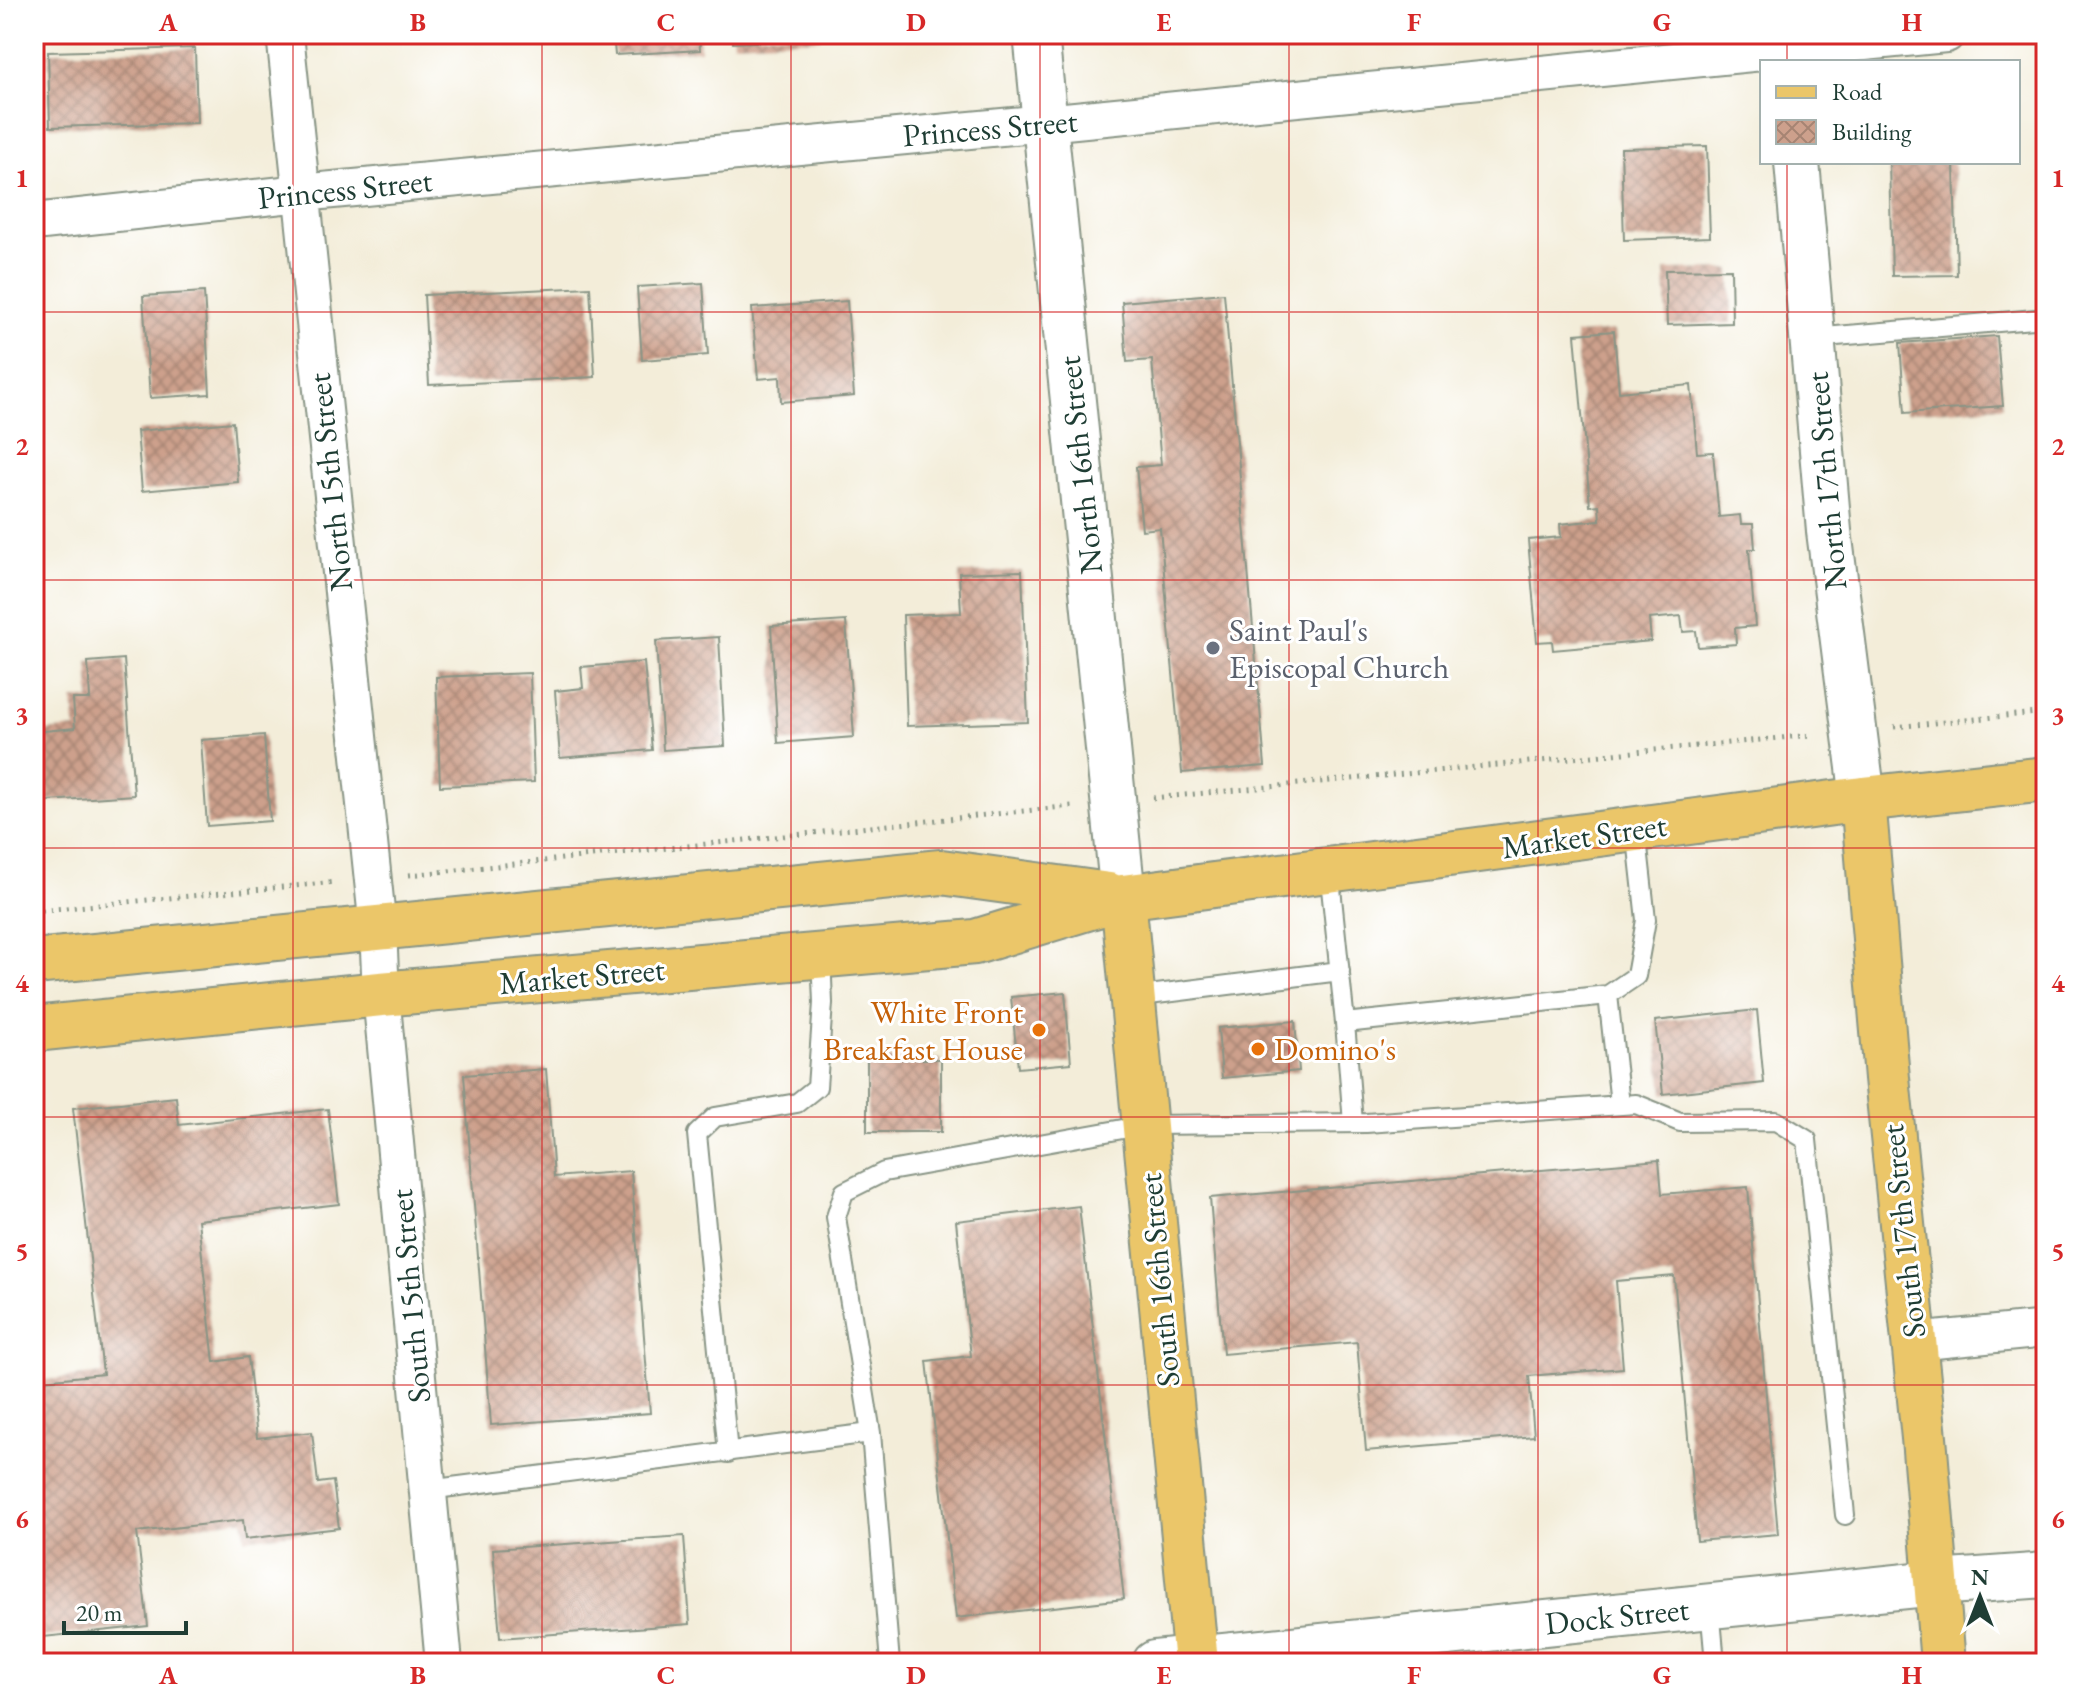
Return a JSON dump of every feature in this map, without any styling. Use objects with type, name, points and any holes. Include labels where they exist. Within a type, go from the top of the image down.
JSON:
[{"type":"main road","name":"Market Street","points":[[34,1029],[381,994],[975,942],[1123,897],[1863,799],[2046,779]]},
{"type":"main road","name":"South 17th Street","points":[[1863,799],[1943,1663]]},
{"type":"main road","name":"Market Street","points":[[34,962],[941,872],[1123,897]]},
{"type":"main road","name":"South 16th Street","points":[[1123,897],[1145,1125],[1182,1662]]},
{"type":"street","name":"North 15th Street","points":[[285,34],[378,929]]},
{"type":"street","name":"North 16th Street","points":[[1036,34],[1123,897]]},
{"type":"street","name":"Princess Street","points":[[34,222],[301,193],[1946,34]]},
{"type":"street","name":"North 17th Street","points":[[1797,164],[1829,531],[1863,799]]},
{"type":"street","name":"South 15th Street","points":[[378,929],[381,994],[444,1663]]},
{"type":"street","points":[[1914,1342],[2046,1329]]},
{"type":"street","name":"Dock Street","points":[[1182,1662],[1936,1583],[2046,1575]]},
{"type":"lane","points":[[1813,338],[2046,318]]},
{"type":"lane","points":[[1345,1023],[1608,995],[1636,976],[1646,920],[1636,829]]},
{"type":"lane","points":[[1329,869],[1353,1123]]},
{"type":"lane","points":[[728,1453],[697,1134],[715,1117],[797,1103],[817,1087],[823,1003],[821,955]]},
{"type":"lane","points":[[1133,997],[1340,971]]},
{"type":"lane","points":[[1608,995],[1620,1104]]},
{"type":"lane","points":[[890,1663],[871,1433],[836,1217],[844,1192],[884,1172],[1145,1125],[1353,1123],[1620,1104],[1636,1104],[1680,1122],[1776,1121],[1807,1140],[1845,1515]]},
{"type":"lane","points":[[428,1490],[871,1433]]},
{"type":"lane","points":[[1710,1607],[1715,1663]]},
{"type":"path","points":[[34,911],[1114,801],[2046,712]]},
{"type":"building","points":[[613,34],[699,34],[700,50],[615,55]]},
{"type":"building","points":[[733,34],[821,34],[821,39],[733,43]]},
{"type":"building","points":[[195,48],[197,123],[50,127],[48,52]]},
{"type":"building","points":[[1707,146],[1710,237],[1624,240],[1621,148]]},
{"type":"building","points":[[1889,164],[1954,164],[1957,275],[1892,276]]},
{"type":"building","points":[[1731,269],[1732,323],[1667,325],[1665,270]]},
{"type":"building","points":[[703,283],[708,355],[642,360],[637,287]]},
{"type":"building","points":[[590,287],[595,377],[429,385],[424,295]]},
{"type":"building","points":[[204,292],[210,394],[150,398],[143,296]]},
{"type":"building","name":"Saint Paul's Episcopal Church","points":[[1224,293],[1265,766],[1182,773],[1160,528],[1142,530],[1136,467],[1161,465],[1152,360],[1127,362],[1122,302]]},
{"type":"building","points":[[847,301],[854,396],[781,402],[780,377],[758,379],[752,308]]},
{"type":"building","points":[[1614,331],[1619,392],[1691,385],[1697,453],[1713,452],[1719,517],[1740,515],[1741,524],[1753,524],[1755,549],[1749,549],[1755,626],[1735,628],[1736,644],[1698,647],[1696,631],[1683,632],[1681,616],[1649,619],[1651,641],[1553,650],[1552,641],[1537,642],[1528,540],[1561,537],[1560,524],[1600,520],[1599,505],[1590,506],[1575,334]]},
{"type":"building","points":[[1997,336],[2003,406],[1905,413],[1900,343]]},
{"type":"building","points":[[233,422],[238,482],[142,491],[137,431]]},
{"type":"building","points":[[1022,571],[1028,722],[907,726],[903,615],[961,613],[959,573]]},
{"type":"building","points":[[846,621],[854,737],[778,743],[771,626]]},
{"type":"building","points":[[719,637],[725,746],[663,750],[656,641]]},
{"type":"building","points":[[124,659],[134,795],[34,802],[34,732],[75,728],[73,699],[90,699],[88,662]]},
{"type":"building","points":[[644,662],[652,750],[560,758],[555,691],[583,688],[581,667]]},
{"type":"building","points":[[530,673],[534,782],[440,786],[436,677]]},
{"type":"building","points":[[264,735],[270,821],[207,826],[201,740]]},
{"type":"building","points":[[1065,992],[1071,1063],[1018,1068],[1011,997]]},
{"type":"building","points":[[1757,1010],[1764,1083],[1663,1094],[1655,1021]]},
{"type":"building","name":"Domino's","points":[[1295,1021],[1299,1071],[1222,1078],[1218,1028]]},
{"type":"building","points":[[867,1059],[941,1059],[941,1132],[867,1132]]},
{"type":"building","points":[[546,1069],[554,1177],[631,1171],[650,1413],[491,1425],[464,1075]]},
{"type":"building","points":[[176,1097],[179,1125],[328,1109],[339,1204],[198,1220],[214,1362],[248,1357],[257,1438],[312,1432],[318,1483],[333,1481],[339,1528],[245,1539],[243,1520],[137,1532],[148,1626],[34,1638],[34,1381],[103,1374],[73,1108]]},
{"type":"building","points":[[1659,1160],[1662,1194],[1748,1187],[1778,1534],[1697,1541],[1674,1276],[1616,1281],[1623,1368],[1529,1376],[1534,1436],[1366,1451],[1357,1342],[1223,1354],[1210,1198]]},
{"type":"building","points":[[1079,1206],[1124,1599],[956,1618],[927,1361],[971,1356],[956,1221]]},
{"type":"building","points":[[684,1536],[690,1624],[500,1638],[493,1549]]},
{"type":"place","name":"Saint Paul's Episcopal Church","points":[[1213,648]]},
{"type":"place","name":"White Front Breakfast House","points":[[1039,1030]]},
{"type":"place","name":"Domino's","points":[[1258,1049]]}]
